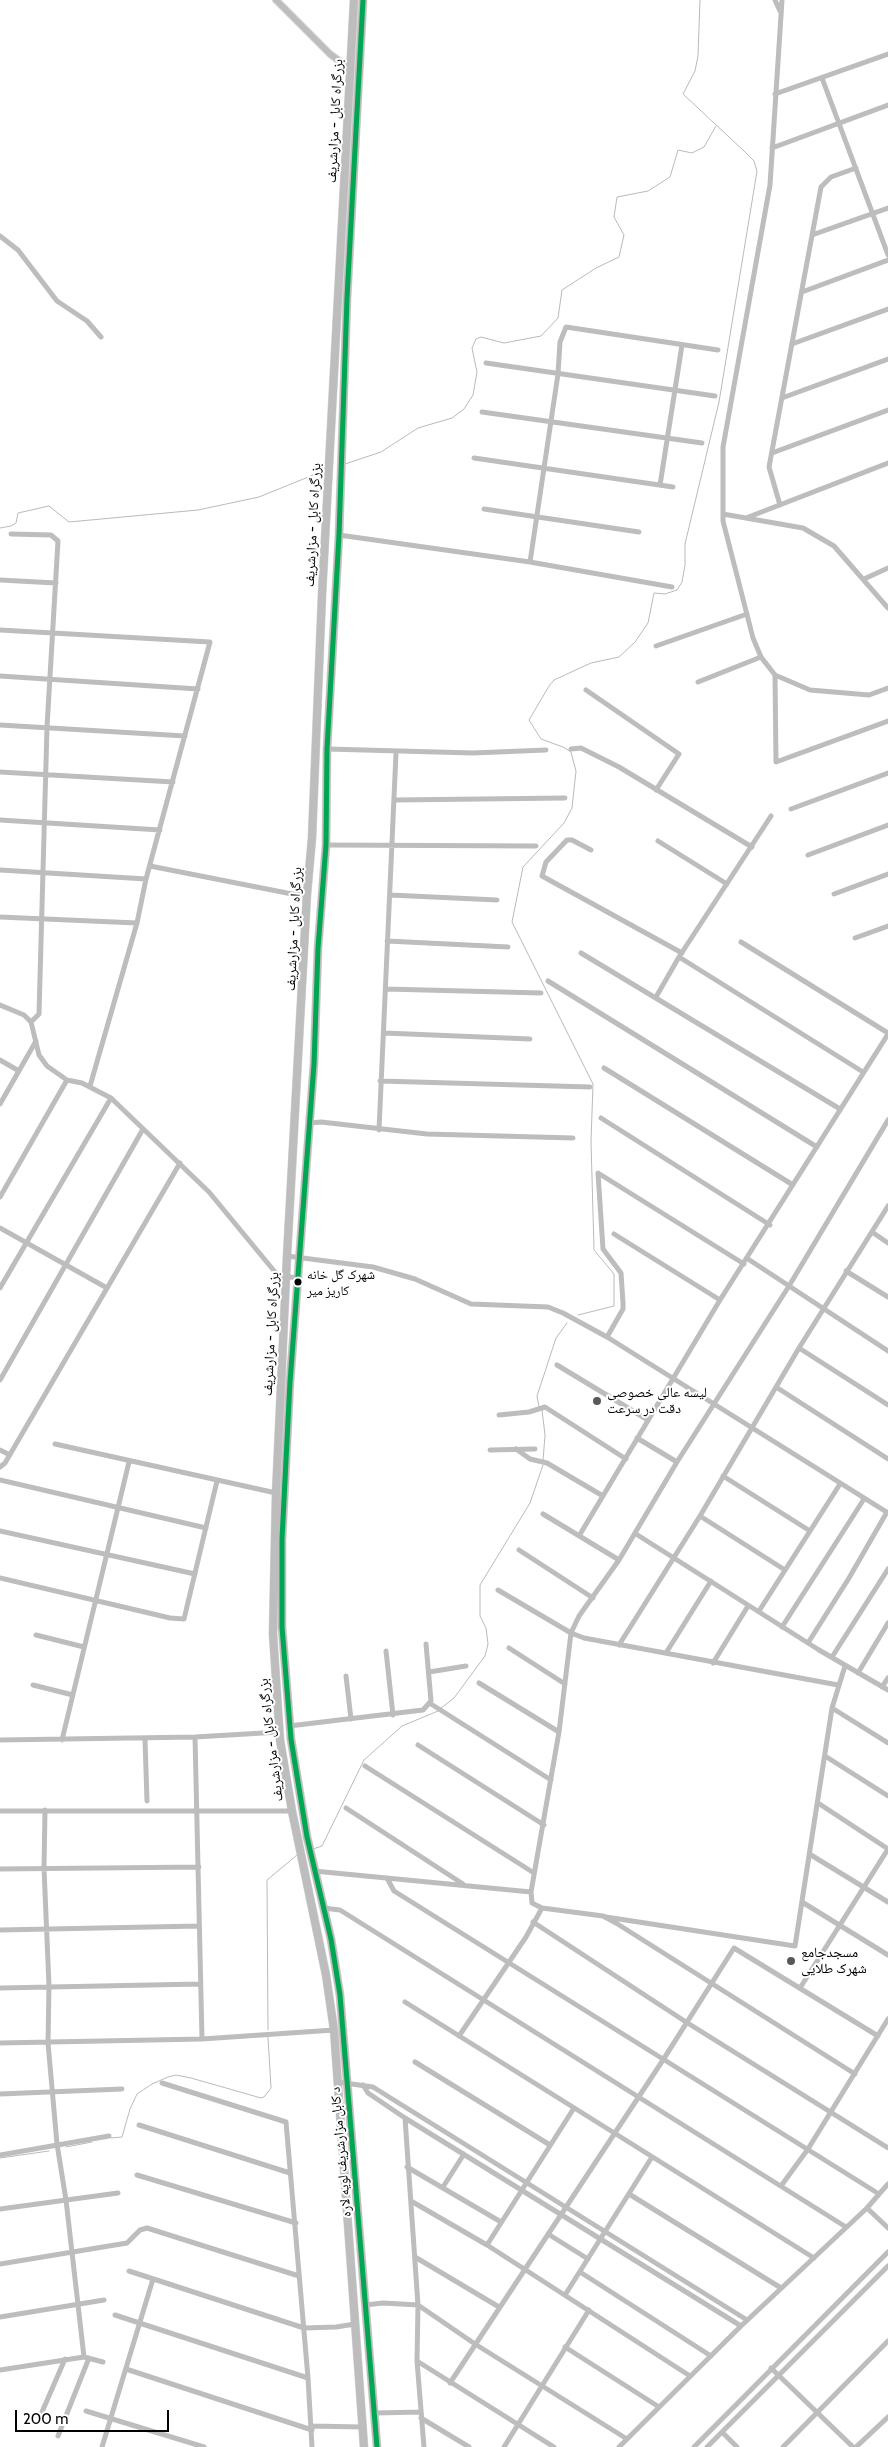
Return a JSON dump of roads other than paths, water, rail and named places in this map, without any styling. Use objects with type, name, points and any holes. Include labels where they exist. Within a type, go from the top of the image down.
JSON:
[{"type":"highway","name":"بزرگراه کابل - مزارشریف","points":[[302,1858],[291,1808],[280,1736],[273,1634],[278,1582],[285,1398],[287,1256],[307,894],[312,838],[322,605],[354,0]]},
{"type":"highway","name":"بزرگراه کابل - مزارشریف","points":[[285,1398],[298,1278],[310,1123],[318,948],[326,845],[327,749],[339,535],[347,298],[363,0]]},
{"type":"highway","name":"بزرگراه کابل - مزارشریف","points":[[282,1457],[276,1493],[278,1582],[289,1726],[312,1857]]},
{"type":"highway","points":[[280,1736],[291,1739]]},
{"type":"highway","points":[[291,1808],[301,1803]]},
{"type":"highway","name":"د کابل مزارشریف لویه لاره","points":[[312,1857],[340,1995],[377,2447]]},
{"type":"highway","name":"د کابل مزارشریف لویه لاره","points":[[302,1858],[316,1917],[334,2030],[364,2447]]},
{"type":"highway","points":[[329,1997],[340,1995]]},
{"type":"main road","points":[[276,0],[330,54],[350,69]]},
{"type":"street","points":[[775,0],[781,12]]},
{"type":"street","points":[[782,0],[770,185],[723,447],[723,514],[747,614],[761,657],[775,675],[810,690],[869,695],[888,688]]},
{"type":"street","points":[[775,94],[888,54]]},
{"type":"street","points":[[822,78],[888,255]]},
{"type":"street","points":[[772,148],[888,105]]},
{"type":"street","points":[[780,505],[770,475],[772,453],[821,187],[831,177],[856,168]]},
{"type":"street","points":[[812,235],[888,208]]},
{"type":"street","points":[[0,236],[18,250],[57,301],[87,321],[101,337]]},
{"type":"street","points":[[802,292],[888,260]]},
{"type":"street","points":[[792,344],[888,309]]},
{"type":"street","points":[[530,562],[558,374],[560,342],[566,327],[718,350]]},
{"type":"street","points":[[660,485],[682,344]]},
{"type":"street","points":[[782,398],[888,360]]},
{"type":"street","points":[[486,363],[715,396]]},
{"type":"street","points":[[772,453],[888,410]]},
{"type":"street","points":[[482,412],[702,443]]},
{"type":"street","points":[[474,458],[673,487]]},
{"type":"street","points":[[746,518],[888,463]]},
{"type":"street","points":[[484,509],[639,532]]},
{"type":"street","points":[[723,514],[803,528],[834,546],[864,578],[888,608]]},
{"type":"street","points":[[11,534],[55,536],[58,541],[47,727],[40,1014],[31,1022]]},
{"type":"street","points":[[339,535],[530,562],[672,587]]},
{"type":"street","points":[[864,578],[888,568]]},
{"type":"street","points":[[0,580],[56,583]]},
{"type":"street","points":[[656,646],[747,614]]},
{"type":"street","points":[[0,630],[210,642],[146,879],[137,923],[90,1086]]},
{"type":"street","points":[[698,682],[761,657]]},
{"type":"street","points":[[775,675],[776,762],[888,721]]},
{"type":"street","points":[[0,676],[198,689]]},
{"type":"street","points":[[586,690],[680,754],[656,790]]},
{"type":"street","points":[[0,725],[185,736]]},
{"type":"street","points":[[571,749],[581,748],[619,767],[752,847]]},
{"type":"street","points":[[327,749],[396,753],[473,753],[546,750]]},
{"type":"street","points":[[379,1130],[396,753]]},
{"type":"street","points":[[0,772],[173,782]]},
{"type":"street","points":[[790,809],[888,773]]},
{"type":"street","points":[[395,800],[565,798]]},
{"type":"street","points":[[656,997],[680,955],[771,816]]},
{"type":"street","points":[[0,820],[160,830]]},
{"type":"street","points":[[808,855],[888,825]]},
{"type":"street","points":[[591,850],[572,840],[567,840],[546,862],[542,876],[680,955],[863,1072]]},
{"type":"street","points":[[658,841],[727,884]]},
{"type":"street","points":[[326,845],[536,846]]},
{"type":"street","points":[[150,866],[292,894],[307,894]]},
{"type":"street","points":[[0,870],[146,879]]},
{"type":"street","points":[[834,894],[888,874]]},
{"type":"street","points":[[390,895],[497,900]]},
{"type":"street","points":[[0,917],[137,923]]},
{"type":"street","points":[[855,938],[888,926]]},
{"type":"street","points":[[388,941],[508,947]]},
{"type":"street","points":[[579,1536],[720,1300],[770,1225],[888,1034],[741,942]]},
{"type":"street","points":[[581,953],[840,1110]]},
{"type":"street","points":[[548,981],[817,1147]]},
{"type":"street","points":[[386,988],[540,993]]},
{"type":"street","points":[[0,1005],[24,1015],[31,1022],[41,1059],[67,1080],[90,1086],[111,1098],[209,1192],[275,1272],[286,1278],[298,1278]]},
{"type":"street","points":[[384,1033],[530,1039]]},
{"type":"street","points":[[0,1104],[37,1040]]},
{"type":"street","points":[[0,1060],[18,1071]]},
{"type":"street","points":[[604,1068],[793,1185]]},
{"type":"street","points":[[0,1197],[67,1080]]},
{"type":"street","points":[[380,1081],[590,1087]]},
{"type":"street","points":[[0,1288],[111,1098]]},
{"type":"street","points":[[601,1118],[770,1225]]},
{"type":"street","points":[[846,1666],[838,1685],[832,1708],[795,1946],[542,1908],[532,1903],[531,1892],[559,1732],[571,1633],[579,1616],[636,1534],[677,1462],[789,1286],[888,1120]]},
{"type":"street","points":[[310,1123],[321,1122],[427,1134],[573,1138]]},
{"type":"street","points":[[0,1380],[143,1128]]},
{"type":"street","points":[[0,1467],[10,1455],[180,1163]]},
{"type":"street","points":[[607,1337],[623,1310],[623,1303],[621,1273],[603,1249],[598,1173],[789,1286],[888,1351]]},
{"type":"street","points":[[619,1645],[700,1516],[799,1348],[888,1206]]},
{"type":"street","points":[[0,1228],[25,1244],[107,1288]]},
{"type":"street","points":[[872,1232],[888,1243]]},
{"type":"street","points":[[614,1234],[720,1300]]},
{"type":"street","points":[[287,1256],[373,1267],[415,1280],[471,1304],[548,1307],[563,1313],[607,1337],[714,1406],[887,1512],[849,1578],[808,1643]]},
{"type":"street","points":[[846,1272],[888,1297]]},
{"type":"street","points":[[799,1348],[888,1405]]},
{"type":"street","points":[[557,1365],[648,1420]]},
{"type":"street","points":[[776,1387],[888,1459]]},
{"type":"street","points":[[499,1415],[535,1410],[543,1407],[626,1459]]},
{"type":"street","points":[[637,1438],[677,1462]]},
{"type":"street","points":[[55,1444],[129,1462],[276,1493]]},
{"type":"street","points":[[516,1449],[537,1461],[546,1462],[603,1496]]},
{"type":"street","points":[[490,1450],[535,1449]]},
{"type":"street","points":[[0,1450],[10,1455]]},
{"type":"street","points":[[62,1740],[105,1555],[129,1462]]},
{"type":"street","points":[[722,1476],[810,1532]]},
{"type":"street","points":[[0,1480],[206,1528]]},
{"type":"street","points":[[0,1578],[182,1620],[184,1619],[217,1481]]},
{"type":"street","points":[[759,1611],[840,1484]]},
{"type":"street","points":[[782,1627],[864,1499]]},
{"type":"street","points":[[543,1514],[619,1560]]},
{"type":"street","points":[[700,1516],[786,1570]]},
{"type":"street","points":[[0,1531],[195,1574]]},
{"type":"street","points":[[636,1534],[748,1606],[888,1690]]},
{"type":"street","points":[[519,1550],[593,1598]]},
{"type":"street","points":[[832,1657],[888,1569]]},
{"type":"street","points":[[666,1653],[711,1581]]},
{"type":"street","points":[[498,1590],[571,1633],[584,1638],[838,1685]]},
{"type":"street","points":[[713,1663],[748,1606]]},
{"type":"street","points":[[858,1673],[888,1623]]},
{"type":"street","points":[[36,1635],[84,1647]]},
{"type":"street","points":[[426,1644],[432,1705],[551,1780]]},
{"type":"street","points":[[509,1648],[566,1684]]},
{"type":"street","points":[[386,1651],[393,1714]]},
{"type":"street","points":[[429,1672],[466,1666]]},
{"type":"street","points":[[346,1676],[351,1719]]},
{"type":"street","points":[[882,1687],[888,1678]]},
{"type":"street","points":[[479,1683],[559,1732]]},
{"type":"street","points":[[33,1685],[73,1695]]},
{"type":"street","points":[[289,1726],[420,1711],[432,1705]]},
{"type":"street","points":[[832,1708],[888,1743]]},
{"type":"street","points":[[0,1740],[280,1736]]},
{"type":"street","points":[[195,1737],[202,2039]]},
{"type":"street","points":[[146,1739],[146,1801]]},
{"type":"street","points":[[418,1745],[544,1825]]},
{"type":"street","points":[[825,1756],[888,1796]]},
{"type":"street","points":[[365,1766],[534,1873]]},
{"type":"street","points":[[800,1988],[888,1849],[818,1803]]},
{"type":"street","points":[[0,1811],[198,1811],[291,1808]]},
{"type":"street","points":[[346,1808],[464,1884]]},
{"type":"street","points":[[45,1810],[44,1868],[49,1986],[48,2043],[57,2144],[86,2357],[58,2436]]},
{"type":"street","points":[[810,1855],[888,1902]]},
{"type":"street","points":[[0,1869],[199,1867]]},
{"type":"street","points":[[314,1871],[464,1884],[531,1892]]},
{"type":"street","points":[[388,1878],[394,1891],[879,2194]]},
{"type":"street","points":[[802,1902],[888,1955]]},
{"type":"street","points":[[323,1908],[340,1910],[846,2228]]},
{"type":"street","points":[[459,2036],[485,2001],[542,1908]]},
{"type":"street","points":[[603,1916],[855,2074]]},
{"type":"street","points":[[533,1922],[686,2022],[888,2148]]},
{"type":"street","points":[[0,1930],[199,1926]]},
{"type":"street","points":[[450,2383],[663,2060],[734,1948],[878,2036]]},
{"type":"street","points":[[0,1988],[200,1984]]},
{"type":"street","points":[[405,2002],[814,2258]]},
{"type":"street","points":[[781,2186],[832,2112],[888,2019]]},
{"type":"street","points":[[0,2044],[202,2039],[334,2030]]},
{"type":"street","points":[[415,2062],[550,2145]]},
{"type":"street","points":[[338,2082],[373,2087],[747,2320]]},
{"type":"street","points":[[162,2084],[286,2122],[296,2223],[312,2447]]},
{"type":"street","points":[[363,2085],[368,2093],[406,2118],[741,2326]]},
{"type":"street","points":[[0,2094],[122,2089]]},
{"type":"street","points":[[399,2113],[403,2106]]},
{"type":"street","points":[[487,2245],[574,2108]]},
{"type":"street","points":[[406,2118],[407,2167],[418,2305],[417,2361],[424,2447]]},
{"type":"street","points":[[139,2125],[290,2173]]},
{"type":"street","points":[[0,2155],[109,2136]]},
{"type":"street","points":[[443,2187],[464,2154]]},
{"type":"street","points":[[565,2295],[652,2158]]},
{"type":"street","points":[[407,2167],[501,2222]]},
{"type":"street","points":[[137,2175],[296,2223]]},
{"type":"street","points":[[619,2447],[747,2320],[867,2208],[888,2184]]},
{"type":"street","points":[[0,2208],[118,2193]]},
{"type":"street","points":[[629,2194],[781,2288]]},
{"type":"street","points":[[411,2201],[487,2245],[690,2376]]},
{"type":"street","points":[[867,2208],[888,2228]]},
{"type":"street","points":[[0,2264],[127,2243],[140,2230],[153,2228],[299,2276]]},
{"type":"street","points":[[548,2234],[588,2259]]},
{"type":"street","points":[[694,2447],[888,2252]]},
{"type":"street","points":[[415,2257],[499,2308]]},
{"type":"street","points":[[707,2447],[888,2266]]},
{"type":"street","points":[[129,2271],[304,2328],[336,2328],[355,2324]]},
{"type":"street","points":[[580,2272],[711,2356]]},
{"type":"street","points":[[102,2447],[152,2279]]},
{"type":"street","points":[[0,2317],[104,2300]]},
{"type":"street","points":[[365,2306],[383,2303],[418,2305],[475,2344],[627,2439]]},
{"type":"street","points":[[504,2447],[589,2310]]},
{"type":"street","points":[[115,2315],[308,2378]]},
{"type":"street","points":[[783,2447],[888,2341]]},
{"type":"street","points":[[566,2347],[659,2407]]},
{"type":"street","points":[[0,2370],[86,2357],[103,2362]]},
{"type":"street","points":[[42,2412],[65,2359]]},
{"type":"street","points":[[417,2361],[554,2447]]},
{"type":"street","points":[[771,2368],[855,2447],[888,2417]]},
{"type":"street","points":[[126,2369],[311,2428],[362,2427]]},
{"type":"street","points":[[86,2411],[204,2447]]},
{"type":"street","points":[[375,2413],[420,2412]]},
{"type":"street","points":[[421,2418],[469,2447]]},
{"type":"street","points":[[722,2432],[737,2447]]},
{"type":"waterway","points":[[578,1315],[614,1306],[614,1274],[594,1250],[591,1141],[593,1084],[512,922],[523,867],[564,823],[572,808],[576,771],[571,752],[541,739],[529,720],[554,680],[591,663],[619,657],[635,642],[648,623],[654,593],[665,594],[677,590],[682,582],[685,565],[685,544],[719,402],[757,171],[754,161],[683,94],[695,71],[698,56],[700,0]]},
{"type":"waterway","points":[[345,464],[381,452],[418,428],[452,418],[464,409],[473,395],[477,372],[472,348],[476,339],[481,337],[504,343],[541,336],[558,318],[562,290],[596,268],[619,257],[624,235],[614,217],[617,197],[648,191],[670,177],[678,150],[692,153],[704,147],[716,126]]},
{"type":"waterway","points":[[0,528],[16,523],[18,513],[49,506],[69,522],[198,510],[259,497],[323,471]]},
{"type":"waterway","points":[[539,1407],[537,1396],[556,1338],[567,1323]]},
{"type":"waterway","points":[[542,1410],[545,1435],[543,1461]]},
{"type":"waterway","points":[[441,1708],[454,1698],[485,1656],[488,1644],[486,1628],[480,1616],[480,1585],[530,1503],[543,1465]]},
{"type":"waterway","points":[[313,1849],[322,1846],[364,1760],[402,1726],[438,1711]]},
{"type":"waterway","points":[[268,2030],[267,1880],[297,1855]]},
{"type":"waterway","points":[[111,2138],[122,2137],[130,2109],[137,2094],[152,2084],[168,2077],[176,2075],[191,2078],[261,2098],[264,2097],[271,2088],[268,2037]]},
{"type":"waterway","points":[[66,2147],[92,2142]]},
{"type":"waterway","points":[[0,2158],[49,2151]]},
{"type":"place","name":"شهرک گل خانه کاریز میر","points":[[298,1282]]},
{"type":"place","name":"لیسه عالی خصوصی دقت در سرعت","points":[[597,1401]]},
{"type":"place","name":"مسجدجامع شهرک طلایی","points":[[791,1961]]}]
